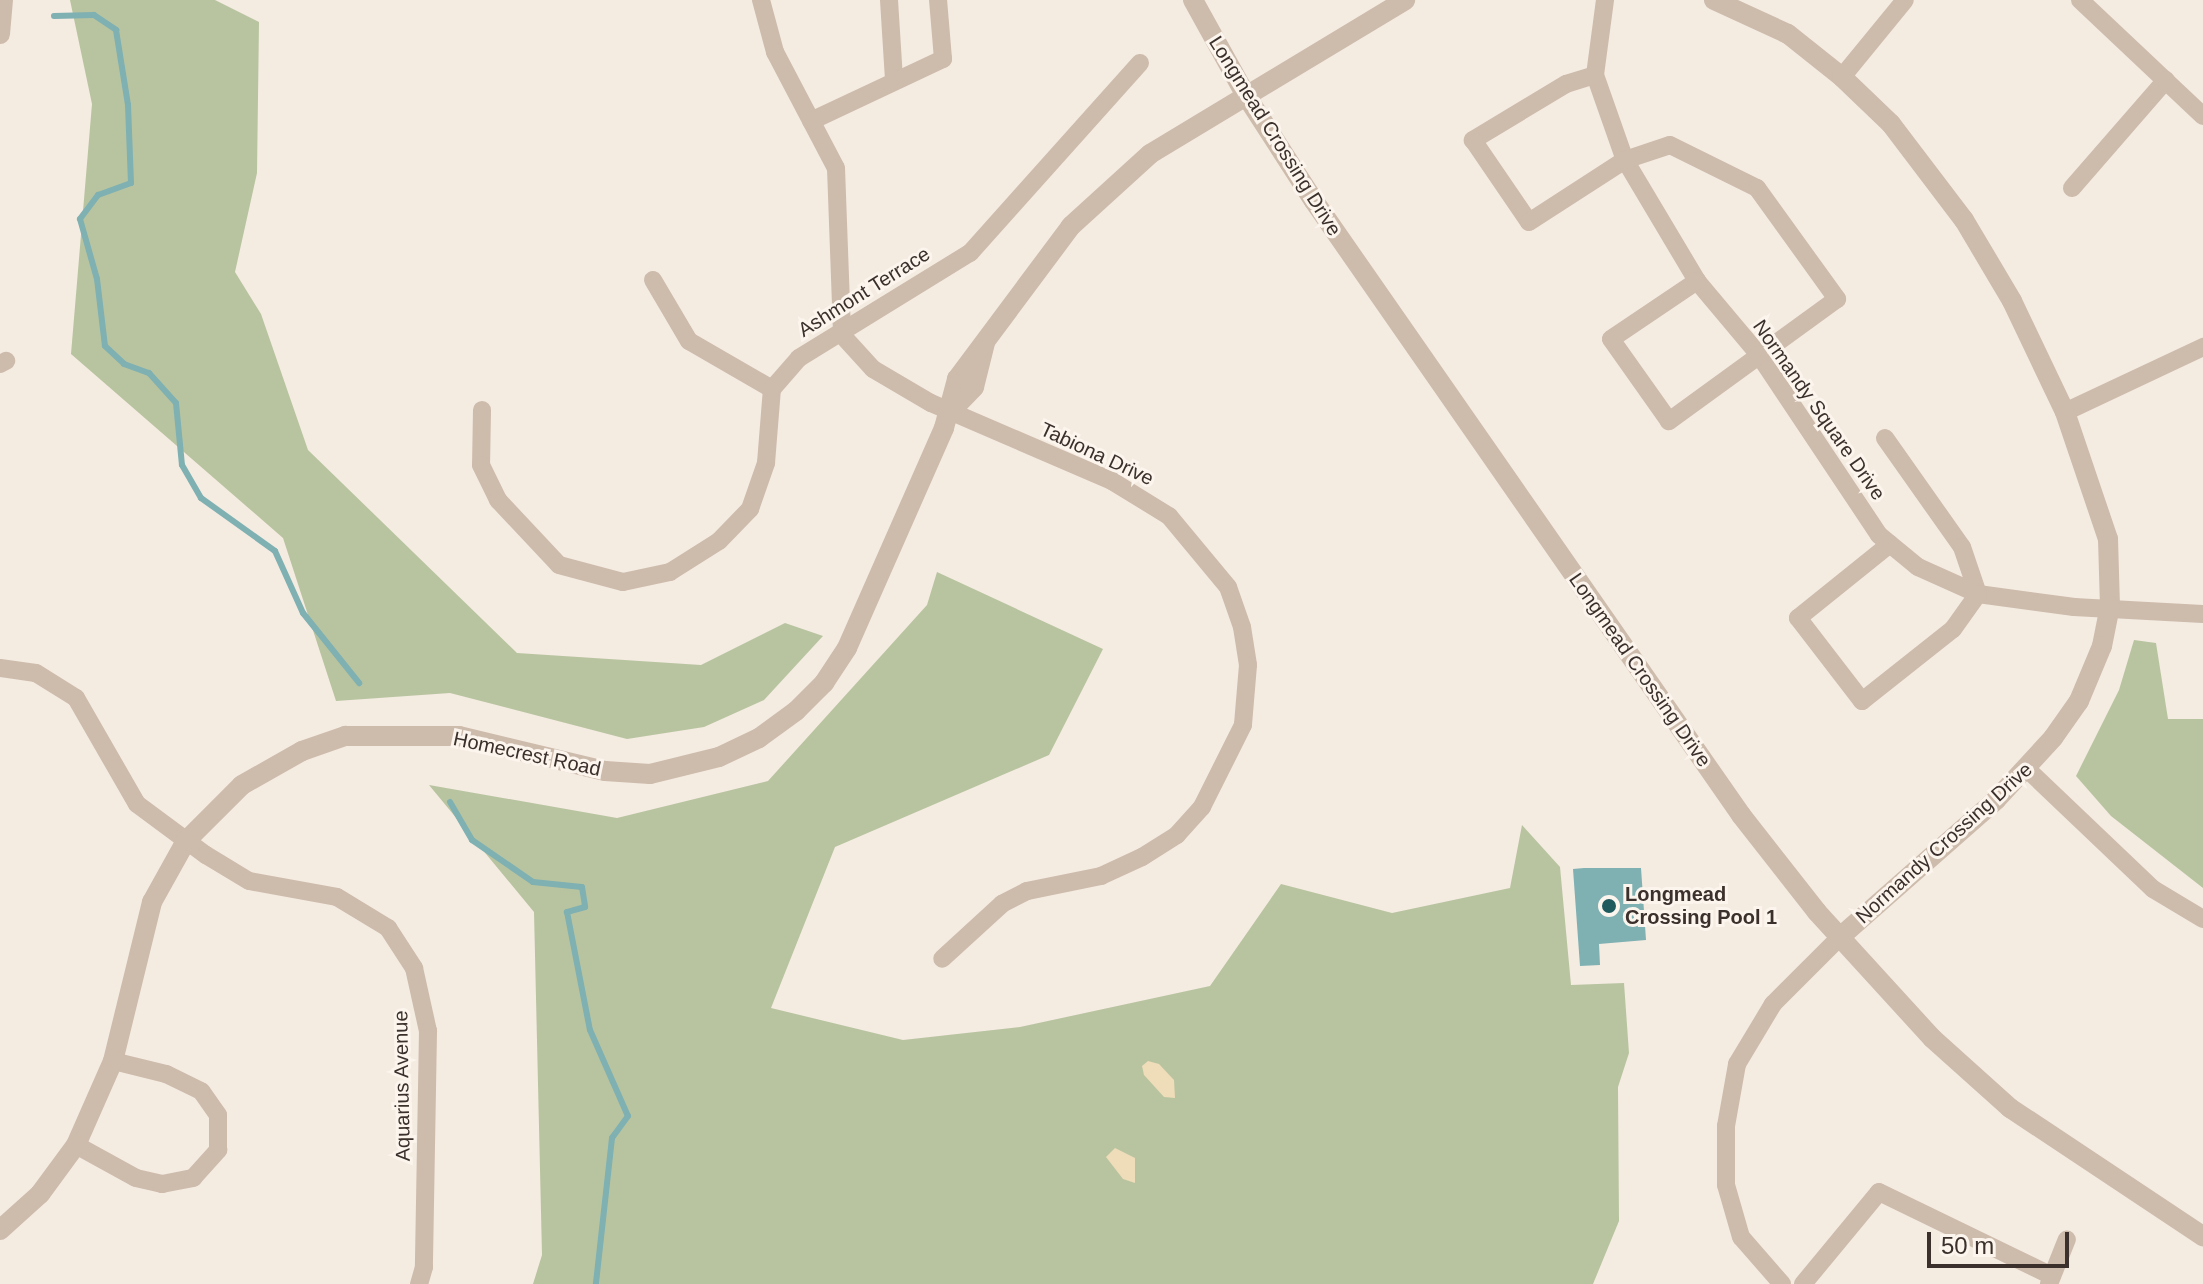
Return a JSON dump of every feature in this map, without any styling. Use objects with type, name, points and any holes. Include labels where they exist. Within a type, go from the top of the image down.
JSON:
[{"type":"street","points":[[0,34],[3,0]]},
{"type":"street","points":[[761,0],[775,52],[836,168],[842,335]]},
{"type":"street","points":[[889,0],[894,79]]},
{"type":"street","points":[[811,121],[894,79],[943,59],[938,0]]},
{"type":"street","name":"Longmead Crossing Drive","points":[[1193,0],[1245,94],[1409,339],[1741,815],[1839,938],[1932,1038],[2010,1108],[2203,1236]]},
{"type":"street","points":[[1245,94],[1405,0]]},
{"type":"street","name":"Normandy Square Drive","points":[[1605,0],[1595,75],[1625,160],[1697,281],[1759,355],[1890,544],[1918,567],[1978,594],[2074,607],[2110,606],[2203,614]]},
{"type":"street","name":"Normandy Crossing Drive","points":[[1714,0],[1788,34],[1842,77],[1891,124],[1964,220],[2012,301],[2065,412],[2108,539],[2110,606],[2102,646],[2079,701],[2027,769],[1839,938]]},
{"type":"street","points":[[1842,77],[1905,0]]},
{"type":"street","points":[[2080,0],[2203,116]]},
{"type":"street","name":"Ashmont Terrace","points":[[772,389],[799,358],[842,335],[970,253],[1140,63]]},
{"type":"street","points":[[1595,75],[1566,84],[1473,140],[1529,222],[1625,160],[1670,145],[1757,188],[1837,299],[1669,421],[1611,339],[1697,281]]},
{"type":"street","points":[[2072,188],[2166,80]]},
{"type":"street","name":"Homecrest Road","points":[[0,1230],[40,1194],[76,1145],[113,1061],[152,902],[186,841],[242,785],[302,751],[345,736],[459,736],[605,771],[650,774],[719,757],[759,738],[796,711],[847,648],[950,412],[974,387],[986,339],[1071,226],[1150,154],[1245,94]]},
{"type":"street","points":[[482,410],[481,465],[498,500],[559,565],[623,582],[670,572],[719,541],[750,509],[766,463],[772,389],[689,341],[653,280]]},
{"type":"street","name":"Tabiona Drive","points":[[842,335],[873,369],[950,412],[1112,481],[1169,516],[1228,587],[1248,665],[1243,725],[1234,752],[1217,786],[1177,835],[1101,876],[1027,891],[1002,904],[942,959]]},
{"type":"street","points":[[2065,412],[2203,347]]},
{"type":"street","points":[[1885,438],[1962,547],[1978,594],[1953,629],[1862,701],[1798,618],[1890,544]]},
{"type":"street","name":"Aquarius Avenue","points":[[0,668],[36,673],[76,698],[137,804],[186,841],[249,881],[337,897],[388,928],[414,968],[428,1031],[424,1267],[419,1284]]},
{"type":"street","points":[[2027,769],[2153,889],[2203,919]]},
{"type":"street","points":[[1782,1284],[1741,1237],[1726,1185],[1726,1126],[1737,1064],[1773,1004],[1839,938]]},
{"type":"street","points":[[76,1145],[136,1178],[162,1184],[193,1178],[218,1150],[218,1115],[201,1091],[166,1074],[113,1061]]},
{"type":"street","points":[[1803,1284],[1879,1192],[2050,1280],[2067,1239]]},
{"type":"green space","points":[[70,0],[215,0],[259,22],[257,173],[235,272],[261,314],[308,450],[517,653],[701,665],[785,623],[823,636],[764,700],[704,727],[627,739],[450,693],[336,701],[283,538],[71,354],[92,104]]},
{"type":"green space","points":[[937,572],[1103,649],[1049,755],[835,847],[771,1008],[903,1040],[1020,1027],[1210,986],[1281,884],[1392,913],[1510,888],[1522,825],[1560,867],[1571,985],[1624,983],[1629,1053],[1618,1087],[1619,1221],[1593,1284],[533,1284],[542,1255],[534,912],[429,785],[617,818],[768,781],[927,605]]},
{"type":"green space","points":[[2134,640],[2156,643],[2168,719],[2203,719],[2203,888],[2111,816],[2076,776],[2119,690]]},
{"type":"sand","points":[[1148,1061],[1159,1064],[1174,1080],[1175,1098],[1164,1097],[1144,1075],[1142,1066]]},
{"type":"sand","points":[[1115,1148],[1135,1158],[1135,1183],[1123,1179],[1106,1157]]},
{"type":"water","name":"Longmead Crossing Pool 1","points":[[1641,868],[1646,940],[1599,944],[1600,965],[1580,966],[1573,869]]},
{"type":"waterway","points":[[54,16],[94,15],[116,30],[128,105],[131,183],[98,195],[80,219],[97,279],[105,346],[124,364],[149,373],[176,403],[182,465],[201,498],[275,551],[303,613],[359,683]]},
{"type":"waterway","points":[[450,802],[472,840],[533,882],[582,887],[585,907],[567,912],[590,1030],[628,1116],[612,1138],[596,1284]]},
{"type":"place","name":"Longmead Crossing Pool 1","points":[[1609,906]]}]
